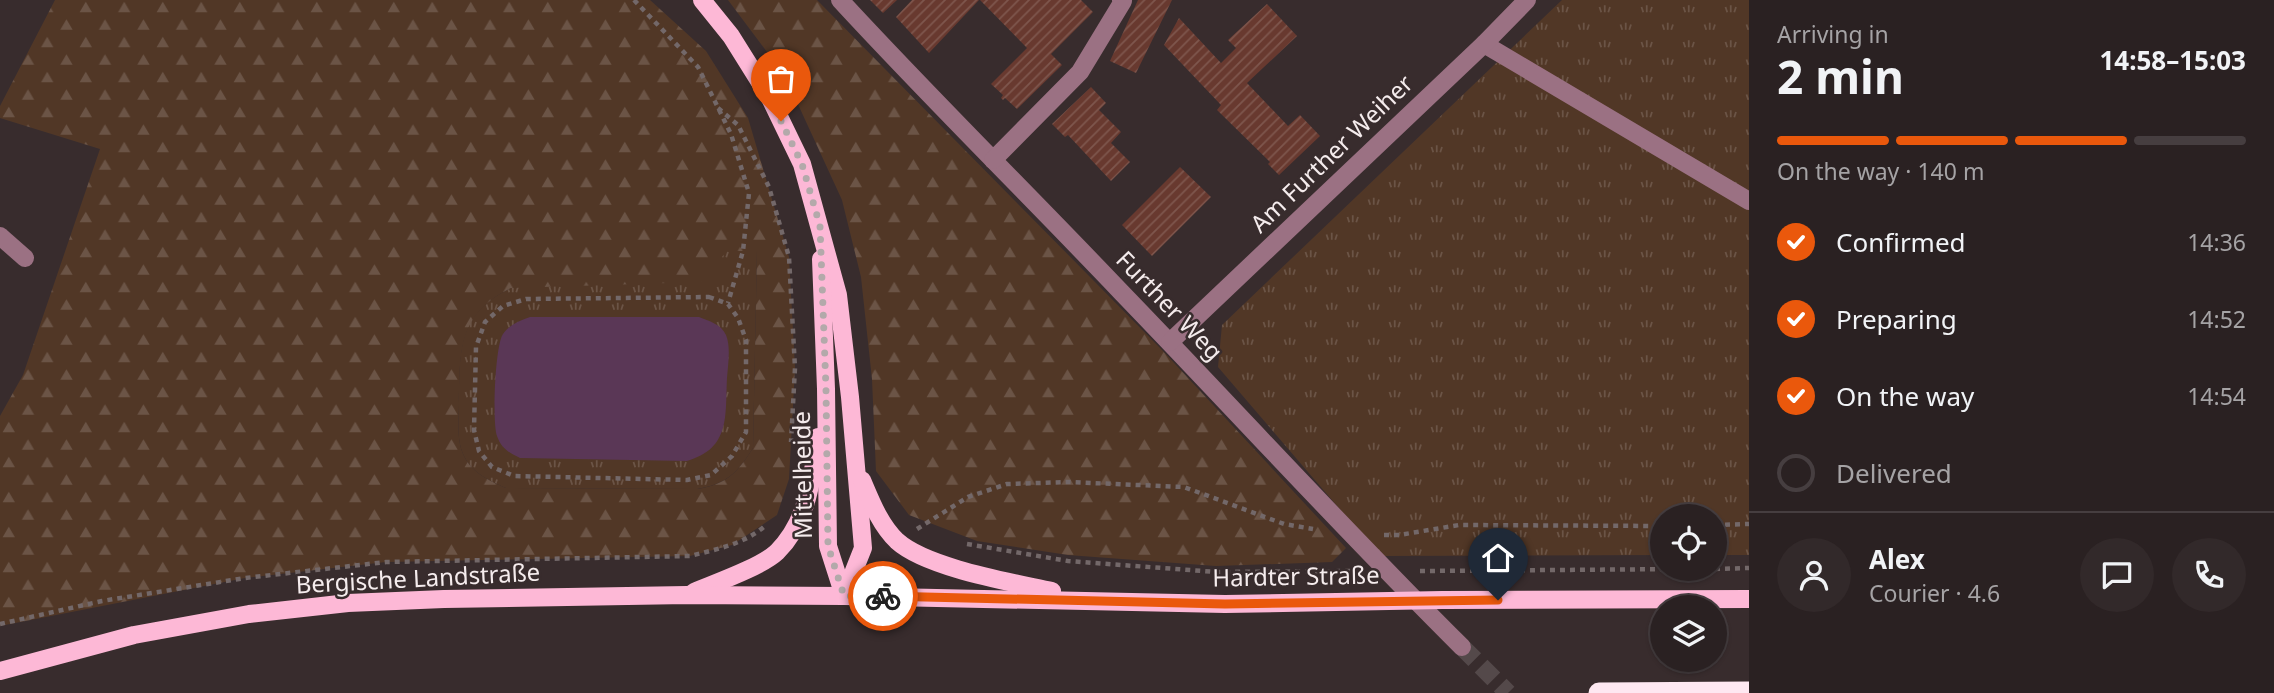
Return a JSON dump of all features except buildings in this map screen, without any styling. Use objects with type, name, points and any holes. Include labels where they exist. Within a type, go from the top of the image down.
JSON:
[{"type":"highway","points":[[1599,693],[1749,692]]},
{"type":"main road","name":"Mittelheide","points":[[702,0],[731,36],[771,100],[802,164],[838,295],[863,548],[844,596]]},
{"type":"main road","name":"Mittelheide","points":[[820,226],[828,546],[844,596]]},
{"type":"main road","points":[[687,595],[775,553],[796,527],[808,499],[826,389]]},
{"type":"main road","points":[[856,469],[880,520],[897,541],[918,555],[1013,582],[1093,599]]},
{"type":"main road","name":"Bergische Landstraße","points":[[0,671],[134,635],[249,614],[348,603],[687,595],[844,596]]},
{"type":"main road","name":"Hardter Straße","points":[[844,596],[1093,599],[1225,604],[1749,599]]},
{"type":"street","name":"Further Weg","points":[[840,0],[1170,342],[1352,536],[1462,647]]},
{"type":"street","points":[[993,159],[1080,72],[1123,1],[1121,0]]},
{"type":"street","name":"Am Further Weiher","points":[[1170,342],[1527,0]]},
{"type":"street","points":[[1484,44],[1749,201]]},
{"type":"street","points":[[0,236],[25,258]]},
{"type":"path","points":[[634,0],[698,67],[732,134],[749,193],[743,251],[727,304]]},
{"type":"path","points":[[718,108],[738,125],[769,187],[789,257],[795,368],[791,451]]},
{"type":"path","points":[[709,297],[727,304],[738,318],[746,340],[746,432],[732,456],[711,475],[687,480],[514,476],[492,467],[478,451],[474,430],[476,347],[485,322],[503,306],[526,299],[709,297]]},
{"type":"path","points":[[897,541],[968,497],[1007,484],[1069,482],[1184,487],[1284,524],[1352,536],[1399,535],[1459,525],[1650,526]]},
{"type":"path","points":[[0,624],[102,601],[206,584],[386,562],[690,556],[732,545],[768,523]]},
{"type":"path","points":[[1727,525],[1749,524]]},
{"type":"path","points":[[955,542],[1068,561],[1216,572],[1359,571]]},
{"type":"path","points":[[1727,569],[1749,568]]},
{"type":"path","points":[[1413,570],[1650,569]]},
{"type":"green space","points":[[55,0],[650,0],[706,51],[748,118],[789,257],[795,368],[789,479],[777,515],[732,545],[690,556],[386,562],[245,578],[0,626],[0,416],[23,375],[100,149],[0,118],[0,106]],"holes":[[[727,251],[757,251],[753,448],[730,476],[717,484],[698,489],[506,488],[482,476],[467,462],[461,450],[458,430],[462,350],[472,322],[481,309],[494,298],[511,288],[701,282]]]},
{"type":"green space","points":[[728,0],[817,0],[1162,350],[1346,548],[1332,562],[1216,566],[1068,555],[977,541],[909,515],[876,471],[872,379],[861,277],[842,200],[785,76]]},
{"type":"green space","points":[[1562,0],[1749,0],[1749,555],[1727,555],[1727,504],[1650,504],[1650,555],[1380,556],[1218,367],[1222,325]]},
{"type":"green space","points":[[757,250],[753,448],[730,476],[716,484],[697,489],[506,488],[482,476],[467,462],[461,450],[458,430],[462,350],[471,322],[480,309],[493,298],[511,288],[727,251]]},
{"type":"shaded area","points":[[530,317],[699,317],[718,326],[726,335],[729,350],[725,418],[723,429],[712,448],[687,461],[520,458],[509,452],[501,444],[495,428],[498,353],[505,331]]},
{"type":"tunnel","points":[[1462,647],[1508,693]]},
{"type":"way so far","points":[[781,121],[802,164],[820,226],[828,546],[844,596],[883,596]]},
{"type":"route","points":[[883,596],[1225,604],[1498,600]]}]
